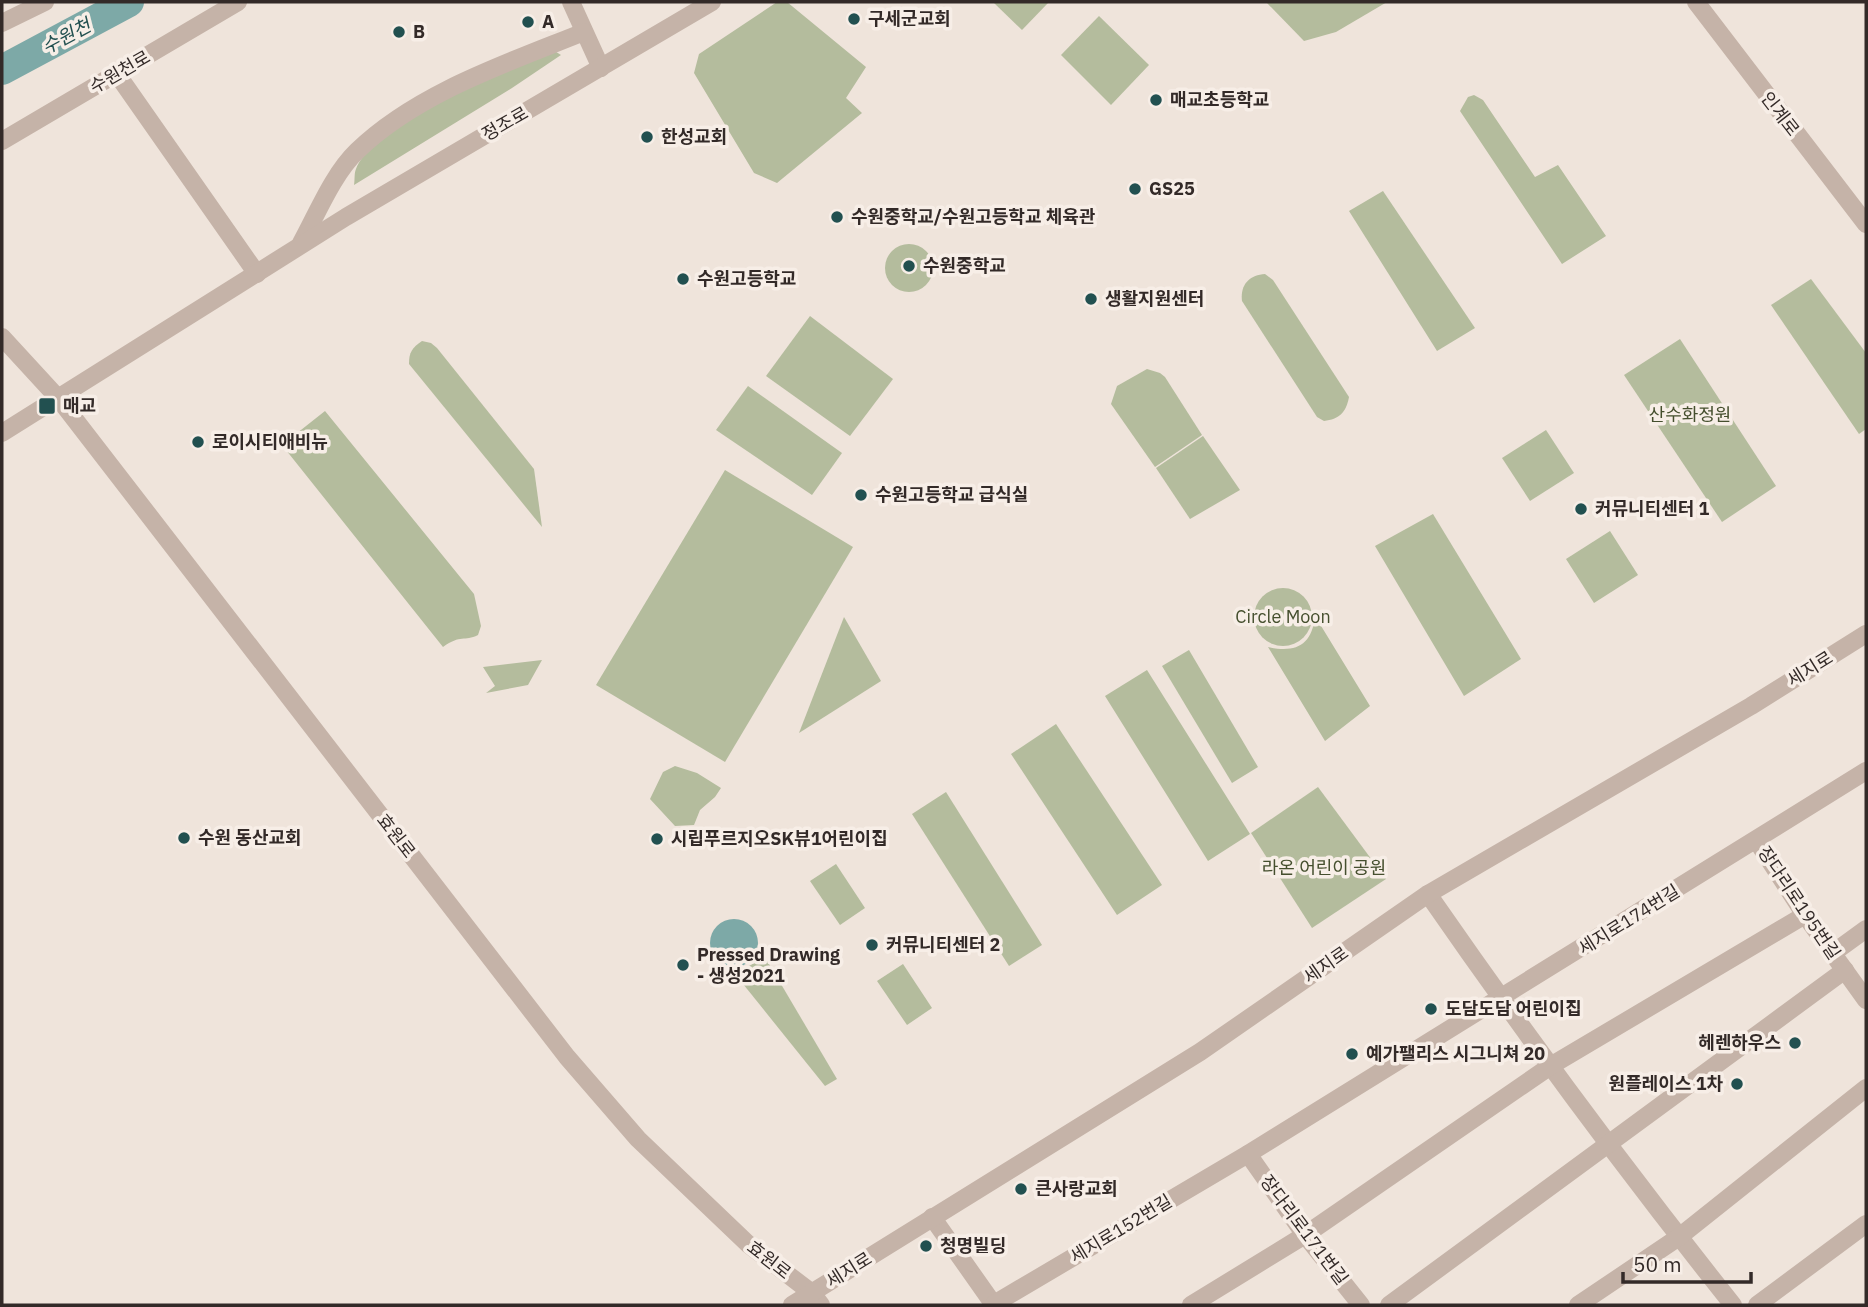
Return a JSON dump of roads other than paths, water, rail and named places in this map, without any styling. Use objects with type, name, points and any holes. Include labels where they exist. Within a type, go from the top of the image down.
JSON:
[{"type":"street","points":[[2,23],[45,2]]},
{"type":"street","name":"수원천로","points":[[2,141],[238,2]]},
{"type":"street","points":[[571,2],[601,68]]},
{"type":"street","name":"정조로","points":[[2,433],[299,246],[712,2]]},
{"type":"street","name":"인계로","points":[[1696,2],[1866,224]]},
{"type":"street","name":"정조로","points":[[299,246],[331,188],[355,153],[407,111],[501,65],[584,32]]},
{"type":"street","points":[[117,74],[257,274]]},
{"type":"street","name":"효원로","points":[[2,337],[59,399],[566,1057],[638,1139],[748,1244],[816,1299]]},
{"type":"street","name":"세지로","points":[[792,1305],[816,1299],[932,1217],[1200,1052],[1428,894],[1751,706],[1866,634]]},
{"type":"street","name":"세지로174번길","points":[[1248,1154],[1866,771]]},
{"type":"street","name":"장다리로195번길","points":[[1757,841],[1805,915],[1866,1000]]},
{"type":"street","points":[[1428,894],[1501,999],[1733,1305]]},
{"type":"street","points":[[1191,1305],[1305,1235],[1552,1065],[1805,915]]},
{"type":"street","points":[[1833,953],[1866,929]]},
{"type":"street","points":[[1389,1305],[1844,970]]},
{"type":"street","points":[[1578,1305],[1679,1237],[1866,1088]]},
{"type":"street","name":"세지로152번길","points":[[932,1217],[994,1305],[1248,1154]]},
{"type":"street","name":"장다리로171번길","points":[[1248,1154],[1305,1235],[1361,1305]]},
{"type":"street","points":[[1757,1305],[1866,1224]]},
{"type":"water","points":[[734,919],[751,926],[758,943],[751,960],[734,967],[717,960],[710,943],[717,926]]},
{"type":"waterway","name":"수원천","points":[[2,70],[129,2]]},
{"type":"place","name":"구세군교회","points":[[854,19]]},
{"type":"place","name":"A","points":[[528,22]]},
{"type":"place","name":"B","points":[[399,32]]},
{"type":"place","name":"매교초등학교","points":[[1156,100]]},
{"type":"place","name":"한성교회","points":[[647,137]]},
{"type":"place","name":"GS25","points":[[1135,189]]},
{"type":"place","name":"수원중학교/수원고등학교 체육관","points":[[837,217]]},
{"type":"place","name":"수원중학교","points":[[909,266]]},
{"type":"place","name":"수원고등학교","points":[[683,279]]},
{"type":"place","name":"생활지원센터","points":[[1091,299]]},
{"type":"place","name":"매교","points":[[47,406]]},
{"type":"place","name":"로이시티애비뉴","points":[[198,442]]},
{"type":"place","name":"수원고등학교 급식실","points":[[861,495]]},
{"type":"place","name":"커뮤니티센터 1","points":[[1581,509]]},
{"type":"place","name":"수원 동산교회","points":[[184,838]]},
{"type":"place","name":"시립푸르지오SK뷰1어린이집","points":[[657,839]]},
{"type":"place","name":"커뮤니티센터 2","points":[[872,945]]},
{"type":"place","name":"Pressed Drawing - 생성2021","points":[[683,965]]},
{"type":"place","name":"도담도담 어린이집","points":[[1431,1009]]},
{"type":"place","name":"헤렌하우스","points":[[1795,1043]]},
{"type":"place","name":"예가팰리스 시그니쳐 20","points":[[1352,1054]]},
{"type":"place","name":"원플레이스 1차","points":[[1737,1084]]},
{"type":"place","name":"큰사랑교회","points":[[1021,1189]]},
{"type":"place","name":"청명빌딩","points":[[926,1246]]},
{"type":"park label","name":"산수화정원","points":[[1690,415]]},
{"type":"park label","name":"Circle Moon","points":[[1283,617]]},
{"type":"park label","name":"라온 어린이 공원","points":[[1324,868]]}]
